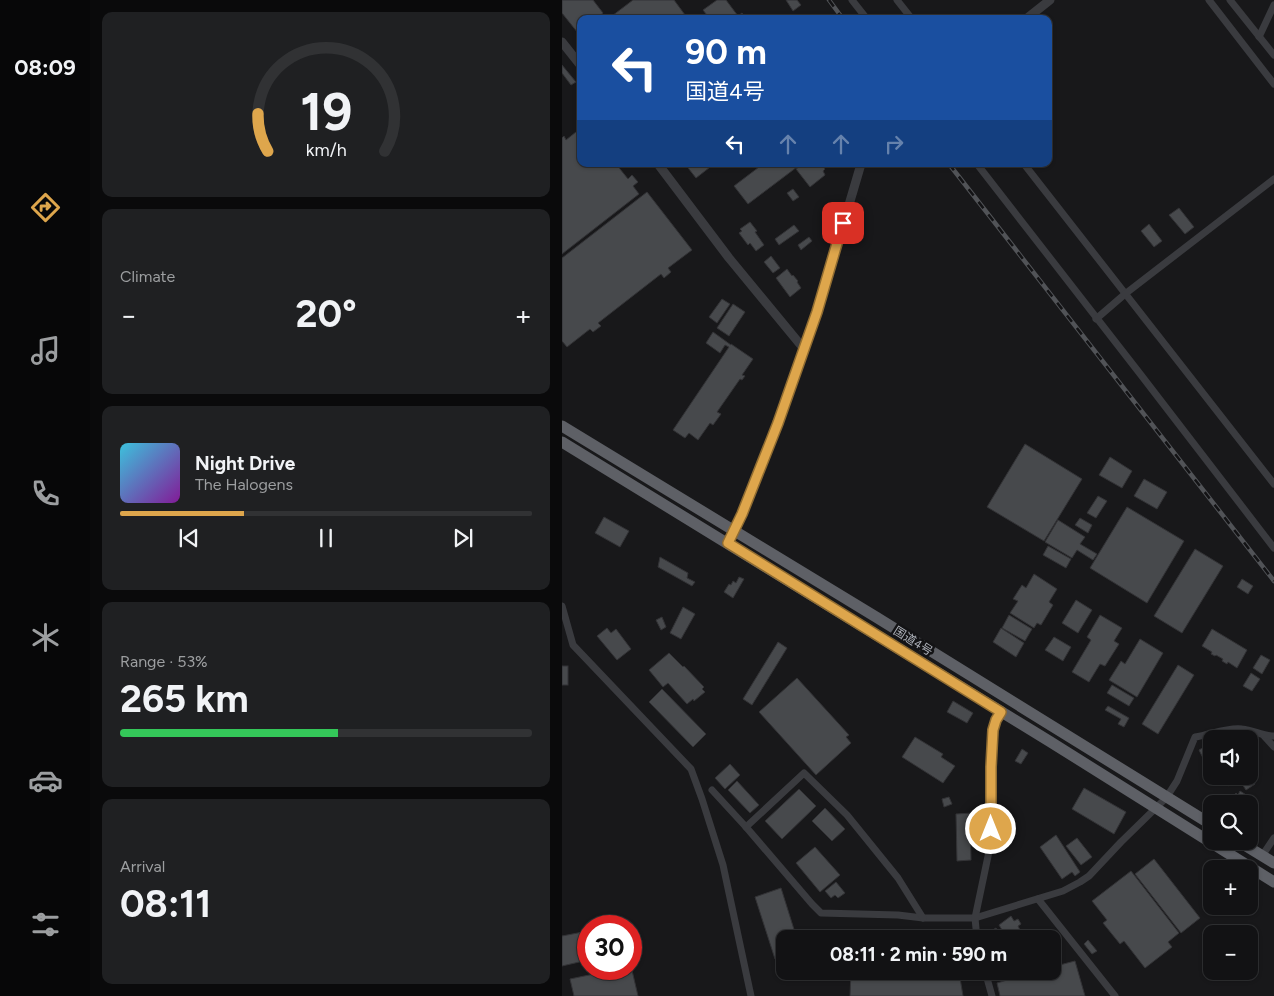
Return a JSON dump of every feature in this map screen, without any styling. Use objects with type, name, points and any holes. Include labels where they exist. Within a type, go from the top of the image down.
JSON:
[{"type":"highway","name":"国道4号","points":[[562,426],[735,530],[1203,820]]},
{"type":"highway","name":"国道4号","points":[[562,442],[1274,882]]},
{"type":"highway","points":[[1252,850],[1274,863]]},
{"type":"street","points":[[852,0],[864,15]]},
{"type":"street","points":[[897,0],[909,15]]},
{"type":"street","points":[[1031,15],[1050,0]]},
{"type":"street","points":[[1209,0],[1274,84]]},
{"type":"street","points":[[1230,0],[1274,55]]},
{"type":"street","points":[[1259,37],[1274,5]]},
{"type":"street","points":[[562,42],[577,61]]},
{"type":"street","points":[[660,167],[729,258],[804,349]]},
{"type":"street","points":[[728,543],[778,423],[804,349],[817,312],[860,167]]},
{"type":"street","points":[[978,167],[1274,548]]},
{"type":"street","points":[[1026,167],[1274,484]]},
{"type":"street","points":[[1096,318],[1274,179]]},
{"type":"street","points":[[562,606],[573,645],[691,769],[723,865],[751,996]]},
{"type":"street","points":[[976,930],[975,918],[991,842],[993,730],[1001,712]]},
{"type":"street","points":[[712,790],[821,913],[898,914],[923,918],[975,918],[1063,891],[1089,876],[1166,798],[1177,780],[1195,738],[1235,729],[1250,730],[1264,736],[1274,736]]},
{"type":"street","points":[[1264,736],[1274,747]]},
{"type":"street","points":[[746,827],[804,772],[847,816],[898,878],[923,918]]},
{"type":"street","points":[[1262,856],[1274,838]]},
{"type":"street","points":[[1038,899],[1115,996]]},
{"type":"street","points":[[987,980],[992,996]]},
{"type":"building","points":[[562,0],[593,0],[603,13],[601,15],[577,15],[577,32],[562,13]]},
{"type":"building","points":[[633,0],[674,0],[685,15],[613,15]]},
{"type":"building","points":[[717,0],[726,0],[737,15],[707,15],[703,10]]},
{"type":"building","points":[[786,0],[797,0],[801,5],[793,11]]},
{"type":"building","points":[[562,65],[576,82],[571,85],[562,73]]},
{"type":"building","points":[[577,131],[577,167],[618,167],[628,179],[632,175],[638,182],[633,186],[639,194],[562,254],[562,138],[564,136],[566,140]]},
{"type":"building","points":[[687,167],[710,167],[696,178]]},
{"type":"building","points":[[759,167],[797,167],[748,204],[734,186]]},
{"type":"building","points":[[799,167],[823,167],[825,175],[810,187],[796,169]]},
{"type":"building","points":[[793,189],[799,197],[793,201],[787,193]]},
{"type":"building","points":[[647,192],[692,250],[668,268],[671,272],[664,278],[661,274],[598,323],[601,326],[593,332],[590,329],[567,347],[562,341],[562,258]]},
{"type":"building","points":[[1179,208],[1194,227],[1185,234],[1169,215]]},
{"type":"building","points":[[750,222],[764,245],[756,251],[750,243],[748,245],[739,233],[742,231],[740,229]]},
{"type":"building","points":[[1149,224],[1162,241],[1154,247],[1141,231]]},
{"type":"building","points":[[794,225],[799,231],[779,245],[775,239]]},
{"type":"building","points":[[809,237],[812,241],[801,250],[798,245]]},
{"type":"building","points":[[771,256],[780,268],[773,273],[764,262]]},
{"type":"building","points":[[787,269],[798,281],[801,288],[790,297],[776,278]]},
{"type":"building","points":[[722,299],[730,304],[717,323],[709,317]]},
{"type":"building","points":[[733,304],[745,312],[729,336],[717,328]]},
{"type":"building","points":[[713,332],[753,359],[742,375],[745,376],[742,380],[740,379],[717,412],[721,414],[713,425],[710,423],[698,440],[689,433],[685,438],[673,430],[729,347],[725,345],[720,353],[706,343]]},
{"type":"building","points":[[1025,444],[1082,479],[1044,541],[987,507]]},
{"type":"building","points":[[1110,457],[1132,471],[1122,488],[1099,475]]},
{"type":"building","points":[[1144,479],[1167,492],[1157,509],[1134,496]]},
{"type":"building","points":[[1098,496],[1107,501],[1096,518],[1087,513]]},
{"type":"building","points":[[1127,507],[1184,541],[1147,603],[1090,568]]},
{"type":"building","points":[[604,517],[629,531],[620,547],[595,533]]},
{"type":"building","points":[[1080,518],[1092,525],[1088,533],[1075,525]]},
{"type":"building","points":[[1058,520],[1085,537],[1080,544],[1097,554],[1093,560],[1077,550],[1072,558],[1045,542]]},
{"type":"building","points":[[1048,546],[1071,559],[1066,568],[1043,555]]},
{"type":"building","points":[[1195,549],[1223,566],[1182,633],[1154,616]]},
{"type":"building","points":[[660,557],[688,573],[687,578],[695,582],[692,586],[658,567]]},
{"type":"building","points":[[1034,574],[1057,589],[1049,602],[1053,605],[1041,625],[1037,623],[1034,628],[1010,613],[1018,601],[1013,599],[1022,585],[1026,588]]},
{"type":"building","points":[[739,577],[744,579],[733,598],[724,592],[733,581],[736,583]]},
{"type":"building","points":[[1242,579],[1253,586],[1248,594],[1237,587]]},
{"type":"building","points":[[1076,600],[1092,610],[1078,633],[1062,623]]},
{"type":"building","points":[[683,607],[695,614],[681,639],[670,633]]},
{"type":"building","points":[[1009,615],[1032,629],[1025,641],[1002,628]]},
{"type":"building","points":[[1100,615],[1122,628],[1114,641],[1119,644],[1105,666],[1100,664],[1089,682],[1072,672],[1091,640],[1087,637]]},
{"type":"building","points":[[662,617],[666,627],[661,630],[656,620]]},
{"type":"building","points":[[607,628],[611,633],[616,629],[631,649],[617,660],[597,636]]},
{"type":"building","points":[[1001,628],[1024,643],[1016,657],[993,642]]},
{"type":"building","points":[[1212,629],[1247,650],[1237,668],[1228,662],[1227,664],[1222,661],[1223,659],[1211,654],[1212,652],[1202,646]]},
{"type":"building","points":[[1054,637],[1071,647],[1063,661],[1045,650]]},
{"type":"building","points":[[1140,639],[1163,653],[1137,697],[1109,680],[1121,661],[1125,664]]},
{"type":"building","points":[[778,642],[787,648],[752,705],[743,699]]},
{"type":"building","points":[[669,653],[704,687],[702,689],[705,692],[694,701],[693,699],[687,704],[668,683],[663,687],[649,670]]},
{"type":"building","points":[[1261,655],[1270,660],[1262,674],[1253,668]]},
{"type":"building","points":[[1178,665],[1194,675],[1158,734],[1142,724]]},
{"type":"building","points":[[562,666],[568,666],[568,685],[562,685]]},
{"type":"building","points":[[1251,673],[1260,679],[1252,691],[1243,686]]},
{"type":"building","points":[[797,678],[849,735],[846,737],[851,743],[816,775],[759,712]]},
{"type":"building","points":[[1112,685],[1134,698],[1129,706],[1107,693]]},
{"type":"building","points":[[662,689],[706,734],[693,747],[649,702]]},
{"type":"building","points":[[953,701],[973,713],[967,723],[947,712]]},
{"type":"building","points":[[1108,706],[1129,718],[1124,727],[1118,724],[1121,719],[1105,710]]},
{"type":"building","points":[[915,737],[943,754],[941,757],[955,766],[943,783],[902,757]]},
{"type":"building","points":[[1203,748],[1203,758],[1199,750]]},
{"type":"building","points":[[1022,749],[1028,753],[1021,764],[1015,761]]},
{"type":"building","points":[[730,764],[740,775],[725,789],[715,778]]},
{"type":"building","points":[[737,781],[759,805],[750,813],[728,790]]},
{"type":"building","points":[[1243,785],[1254,785],[1246,790]]},
{"type":"building","points":[[1084,788],[1126,812],[1114,834],[1072,809]]},
{"type":"building","points":[[799,789],[816,806],[782,839],[765,821]]},
{"type":"building","points":[[1240,791],[1246,795],[1238,795]]},
{"type":"building","points":[[949,797],[952,804],[944,807],[942,799]]},
{"type":"building","points":[[825,808],[845,829],[832,841],[812,821]]},
{"type":"building","points":[[973,813],[973,817],[970,817],[971,860],[957,861],[956,814]]},
{"type":"building","points":[[1056,835],[1080,872],[1075,876],[1072,872],[1062,879],[1040,847]]},
{"type":"building","points":[[1077,838],[1092,857],[1081,865],[1066,846]]},
{"type":"building","points":[[815,847],[840,875],[820,892],[796,863]]},
{"type":"building","points":[[1154,859],[1200,918],[1181,933],[1135,874]]},
{"type":"building","points":[[1131,871],[1179,933],[1168,942],[1172,947],[1145,968],[1124,941],[1120,944],[1103,923],[1107,920],[1092,901]]},
{"type":"building","points":[[836,882],[845,893],[838,898],[835,895],[831,898],[825,891]]},
{"type":"building","points":[[781,888],[794,930],[776,930],[775,959],[755,897]]},
{"type":"building","points":[[1011,916],[1014,921],[1018,919],[1021,924],[1018,926],[1020,930],[1002,930],[999,925]]},
{"type":"building","points":[[577,933],[577,963],[562,966],[562,936]]},
{"type":"building","points":[[1088,940],[1097,951],[1092,954],[1084,944]]},
{"type":"building","points":[[1075,961],[1085,996],[1000,996],[997,983],[1007,980],[1061,980],[1061,965]]},
{"type":"building","points":[[577,978],[577,980],[634,980],[638,996],[574,996],[570,979]]},
{"type":"building","points":[[851,980],[960,980],[963,996],[850,996]]},
{"type":"railway","points":[[829,0],[840,15]]},
{"type":"railway","points":[[951,167],[1274,581]]},
{"type":"route","points":[[843,223],[817,312],[778,423],[742,514],[728,543],[1001,712],[993,730],[991,829]]}]
